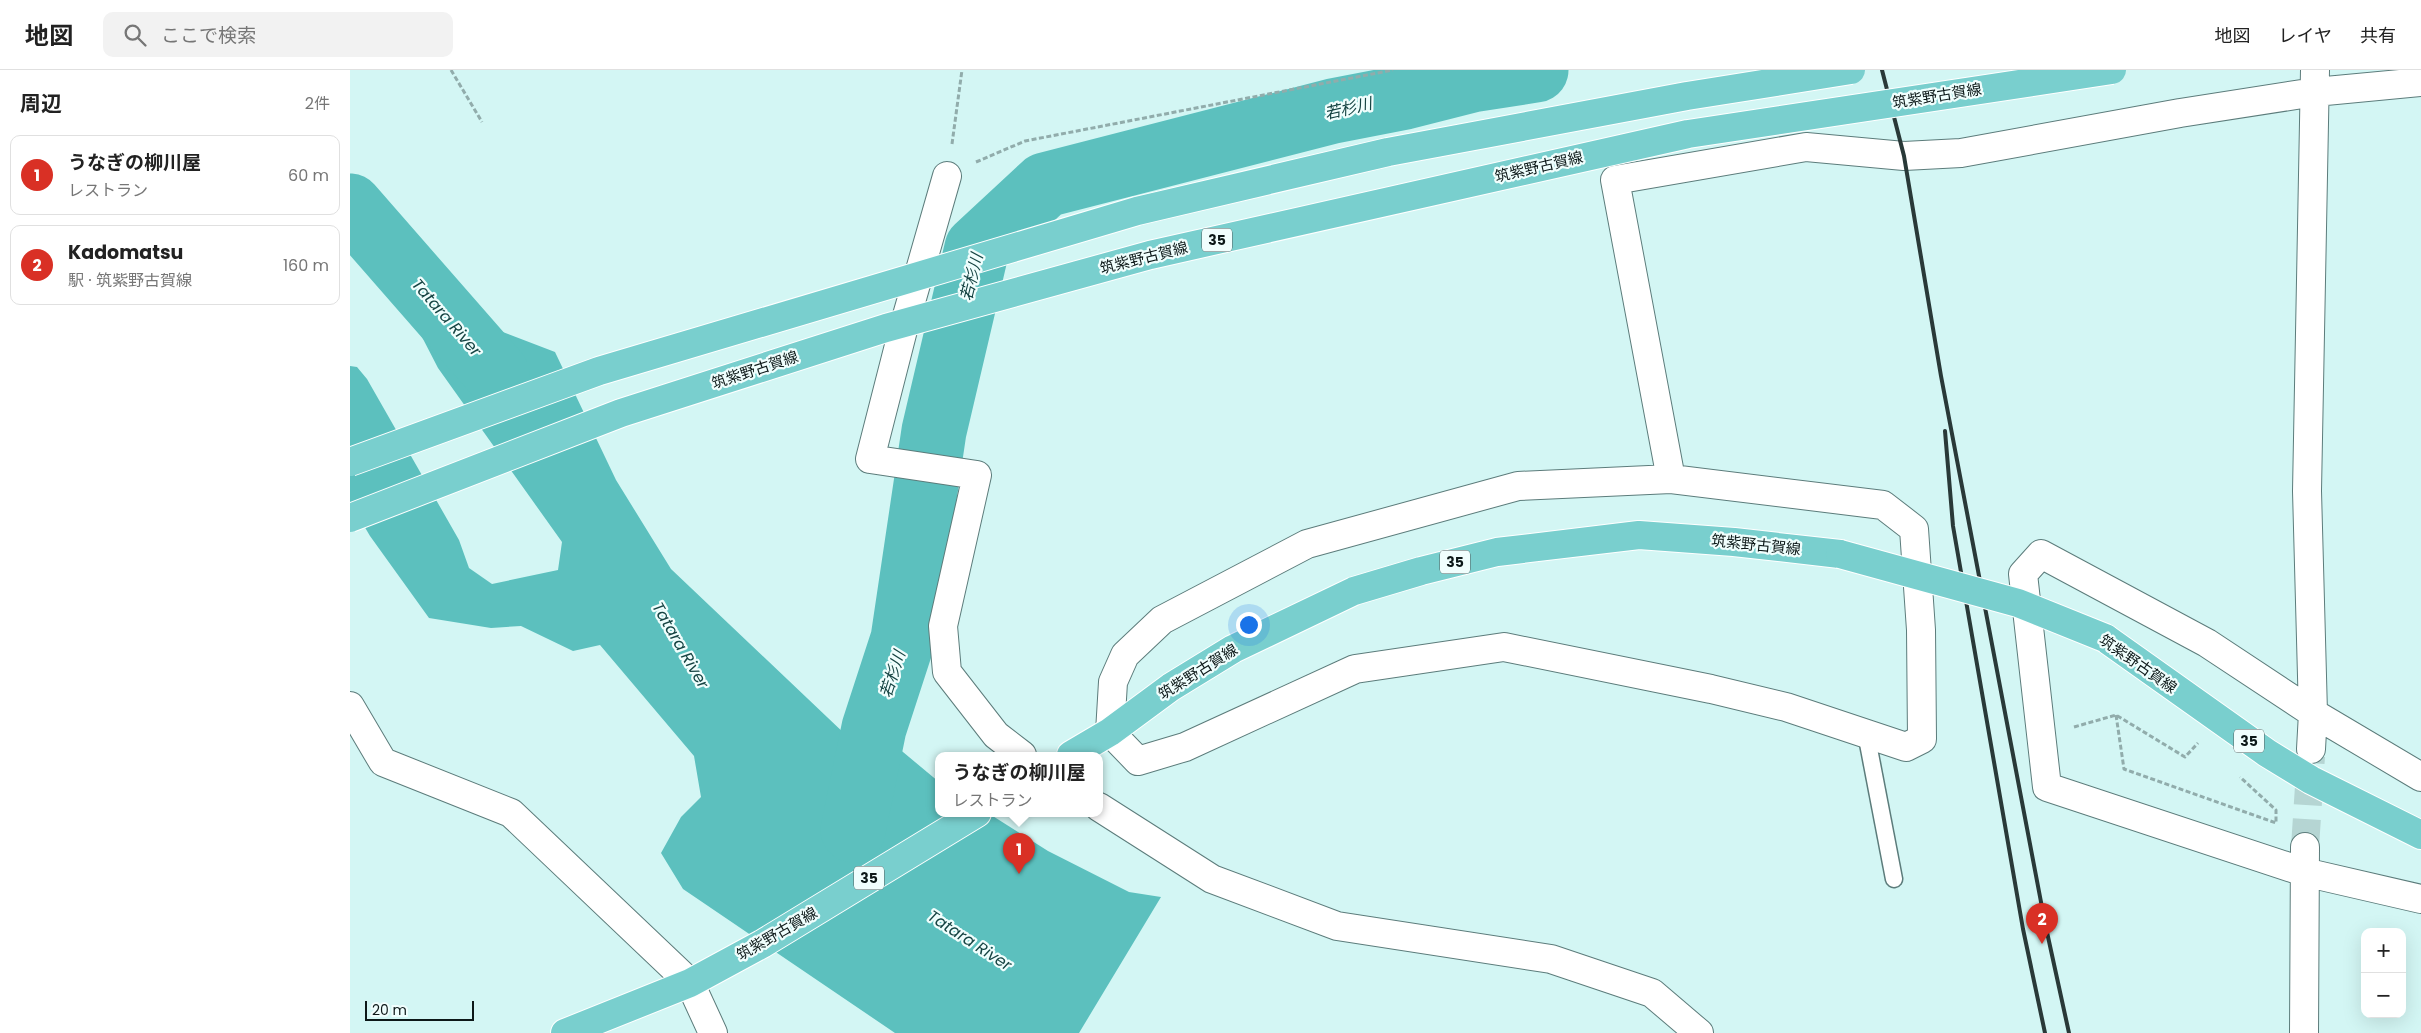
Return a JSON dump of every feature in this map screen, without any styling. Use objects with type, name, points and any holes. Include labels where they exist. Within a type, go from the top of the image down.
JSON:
[{"type":"main road","points":[[350,462],[598,371],[1137,211],[1388,152],[1687,96],[1851,70]]},
{"type":"main road","name":"筑紫野古賀線","points":[[350,518],[621,413],[886,328],[1150,255],[1688,134],[2112,70]]},
{"type":"main road","name":"筑紫野古賀線","points":[[1077,752],[1110,732],[1171,687],[1233,649],[1354,591],[1421,571],[1497,552],[1639,535],[1734,542],[1840,554],[2018,603],[2105,638],[2267,753],[2311,780],[2415,831]]},
{"type":"main road","name":"筑紫野古賀線","points":[[565,1033],[690,983],[762,944],[970,817]]},
{"type":"street","points":[[2311,749],[2313,713],[2307,491],[2315,81]]},
{"type":"street","points":[[1671,479],[1615,180],[1806,148],[1904,156],[1961,153],[2180,113],[2315,81],[2421,82]]},
{"type":"street","points":[[947,176],[904,326],[870,459],[977,475],[943,626],[947,672],[996,734],[1018,752]]},
{"type":"street","points":[[1671,479],[1883,505],[1914,529],[1921,630],[1922,739],[1906,748],[1866,733],[1786,708],[1711,689],[1504,647],[1355,669],[1185,747],[1138,761],[1110,732],[1113,682],[1125,655],[1162,620],[1307,544],[1518,486],[1671,479]]},
{"type":"street","points":[[2421,777],[2313,713],[2207,642],[2041,554],[2023,574],[2047,787],[2304,859],[2421,900]]},
{"type":"street","points":[[350,706],[383,762],[511,813],[690,983],[713,1033]]},
{"type":"street","points":[[1103,810],[1212,879],[1337,926],[1551,960],[1652,993],[1700,1033]]},
{"type":"street","points":[[2304,859],[2304,1033]]},
{"type":"lane","points":[[1866,733],[1894,879]]},
{"type":"path","points":[[451,70],[482,122]]},
{"type":"path","points":[[947,176],[962,70]]},
{"type":"path","points":[[947,176],[1025,140],[1393,70]]},
{"type":"path","points":[[2116,715],[2124,769],[2276,824],[2276,810],[2235,772]]},
{"type":"path","points":[[2041,736],[2116,715],[2185,757]]},
{"type":"water","points":[[419,300],[555,352],[616,480],[671,569],[847,736],[897,747],[935,779],[935,817],[994,817],[1048,851],[1129,892],[1161,897],[1079,1033],[895,1033],[683,889],[661,853],[681,817],[701,797],[694,756],[600,645],[573,651],[521,626],[491,628],[429,618],[370,536],[350,502],[350,366],[357,367],[367,379],[459,540],[469,568],[492,584],[558,570],[562,542],[438,368],[405,304]]},
{"type":"waterway","name":"若杉川","points":[[853,830],[874,728],[903,639],[934,431],[977,248],[1045,185],[1333,111],[1405,97],[1472,80],[1536,70]]},
{"type":"waterway","name":"Tatara River","points":[[350,206],[497,374]]},
{"type":"tunnel","points":[[2305,847],[2311,756]]},
{"type":"railway","points":[[1882,70],[1904,156],[1941,376],[2045,923],[2069,1033]]},
{"type":"railway","points":[[1945,431],[1953,526],[2023,929],[2045,1033]]},
{"type":"place","name":"うなぎの柳川屋","points":[[1019,874]]},
{"type":"place","name":"Kadomatsu","points":[[2042,944]]}]
